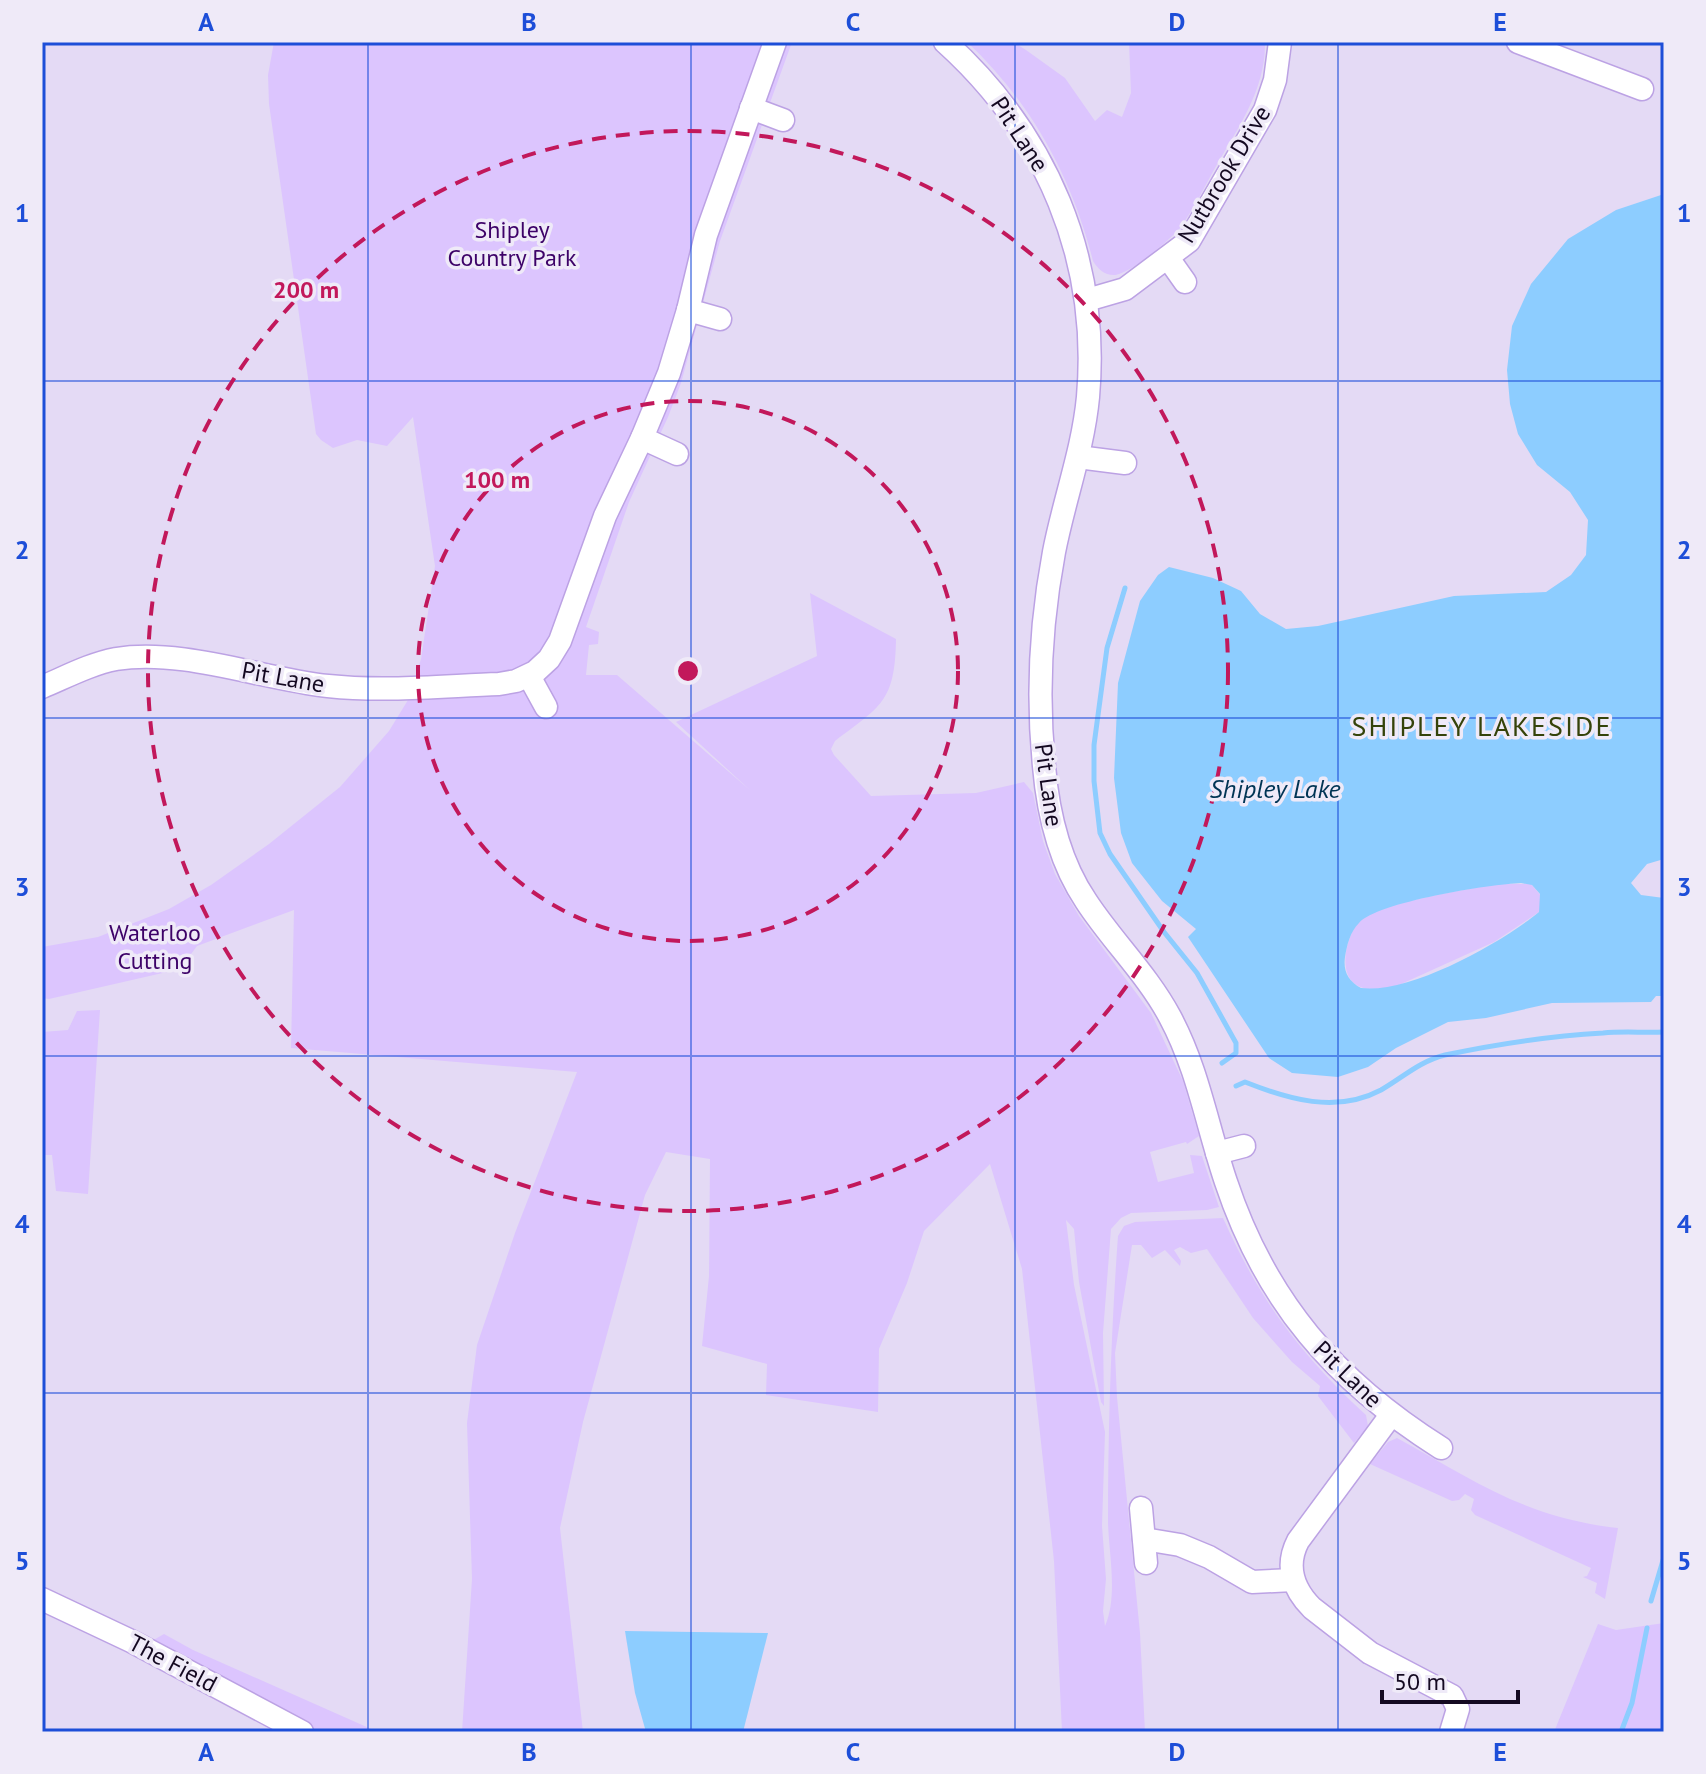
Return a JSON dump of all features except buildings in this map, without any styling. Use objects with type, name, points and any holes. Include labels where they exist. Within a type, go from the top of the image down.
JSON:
[{"type":"street","points":[[546,707],[529,676],[549,659],[560,641],[605,516],[669,373],[706,235],[775,42]]},
{"type":"street","name":"Pit Lane","points":[[945,42],[993,92],[1031,143],[1061,206],[1079,262],[1087,300],[1089,381],[1078,457],[1054,555],[1043,637],[1043,761],[1053,826],[1063,856],[1081,894],[1170,1016],[1201,1088],[1217,1153],[1242,1226],[1280,1297],[1329,1359],[1391,1415],[1441,1448]]},
{"type":"street","name":"Nutbrook Drive","points":[[1087,300],[1125,289],[1186,245],[1260,119],[1275,80],[1280,42]]},
{"type":"street","points":[[1518,42],[1642,89]]},
{"type":"street","points":[[751,108],[783,120]]},
{"type":"street","points":[[1168,258],[1185,282]]},
{"type":"street","points":[[688,310],[720,319]]},
{"type":"street","points":[[642,438],[677,454]]},
{"type":"street","points":[[1078,457],[1125,463]]},
{"type":"street","name":"Pit Lane","points":[[42,687],[105,662],[134,658],[176,660],[348,688],[499,684],[529,676]]},
{"type":"street","points":[[1217,1153],[1244,1146]]},
{"type":"street","points":[[1391,1415],[1298,1541],[1291,1558],[1293,1580],[1304,1600],[1370,1653],[1452,1696],[1458,1709],[1451,1732]]},
{"type":"street","points":[[1141,1508],[1146,1563]]},
{"type":"street","points":[[1144,1539],[1173,1543],[1209,1557],[1252,1582],[1293,1580]]},
{"type":"street","name":"The Field","points":[[42,1599],[131,1641],[302,1732]]},
{"type":"green space","points":[[274,42],[792,42],[720,241],[681,383],[629,502],[586,627],[599,632],[598,644],[589,645],[586,675],[617,675],[751,791],[676,722],[817,656],[810,593],[896,639],[893,677],[888,690],[874,710],[835,741],[831,749],[871,796],[976,793],[1024,782],[1033,793],[1043,841],[1055,874],[1079,916],[1151,1013],[1183,1081],[1199,1136],[1187,1144],[1150,1152],[1158,1182],[1194,1173],[1190,1155],[1202,1156],[1219,1207],[1131,1213],[1111,1229],[1103,1333],[1104,1406],[1079,1282],[1074,1229],[1066,1220],[1074,1285],[1105,1432],[1102,1526],[1106,1579],[1105,1626],[1112,1589],[1108,1523],[1112,1344],[1118,1236],[1124,1226],[1135,1222],[1223,1218],[1252,1275],[1284,1325],[1321,1370],[1366,1415],[1368,1426],[1354,1443],[1318,1396],[1320,1386],[1292,1362],[1253,1318],[1207,1249],[1191,1253],[1180,1247],[1174,1250],[1181,1261],[1180,1266],[1165,1250],[1152,1258],[1141,1245],[1132,1245],[1115,1353],[1140,1633],[1145,1732],[1062,1732],[1054,1561],[1022,1269],[990,1164],[924,1231],[907,1283],[879,1349],[878,1412],[766,1395],[767,1364],[702,1346],[709,1276],[710,1159],[666,1152],[645,1195],[583,1422],[560,1528],[583,1732],[462,1732],[472,1579],[467,1423],[477,1345],[515,1233],[577,1072],[291,1048],[294,910],[197,946],[180,969],[49,999],[42,998],[42,947],[98,937],[169,909],[211,885],[269,844],[340,787],[389,731],[408,700],[421,659],[435,566],[413,417],[387,446],[357,440],[333,448],[316,434],[269,104],[268,75]]},
{"type":"green space","points":[[967,42],[1013,42],[1026,50],[1065,78],[1095,121],[1107,110],[1122,117],[1131,93],[1129,42],[1265,42],[1261,76],[1249,108],[1186,220],[1149,256],[1114,275],[1102,271],[1093,261],[1073,200],[1046,142],[1011,90]]},
{"type":"green space","points":[[1494,884],[1531,884],[1542,897],[1539,912],[1494,942],[1399,985],[1367,989],[1352,982],[1346,965],[1346,952],[1351,934],[1362,919],[1406,902]]},
{"type":"green space","points":[[100,1010],[88,1194],[56,1191],[52,1155],[42,1155],[42,1032],[68,1030],[77,1011]]},
{"type":"green space","points":[[1397,1438],[1477,1483],[1528,1506],[1556,1516],[1618,1528],[1605,1599],[1595,1593],[1597,1583],[1583,1577],[1591,1568],[1475,1515],[1471,1510],[1474,1499],[1465,1494],[1459,1500],[1452,1501],[1370,1464],[1388,1442]]},
{"type":"green space","points":[[1664,1623],[1664,1732],[1554,1732],[1598,1624],[1616,1630]]},
{"type":"green space","points":[[164,1634],[193,1650],[378,1732],[315,1732],[150,1642]]},
{"type":"water","name":"Shipley Lake","points":[[1664,194],[1664,859],[1647,864],[1631,883],[1641,895],[1664,898],[1664,996],[1656,996],[1651,1002],[1552,1003],[1486,1018],[1448,1022],[1396,1048],[1368,1067],[1338,1077],[1292,1073],[1269,1058],[1188,937],[1196,929],[1162,901],[1132,863],[1121,833],[1114,778],[1118,683],[1140,601],[1158,575],[1169,567],[1213,578],[1241,591],[1260,614],[1286,629],[1318,626],[1454,596],[1546,592],[1571,575],[1586,555],[1588,520],[1570,492],[1537,465],[1518,434],[1510,404],[1507,370],[1512,326],[1531,284],[1568,239],[1616,210]],"holes":[[[1506,884],[1532,885],[1540,894],[1539,912],[1502,938],[1454,964],[1429,975],[1381,988],[1361,988],[1347,975],[1345,962],[1349,939],[1359,923],[1370,915],[1410,901],[1461,891]]]},
{"type":"water","points":[[625,1631],[768,1633],[743,1732],[646,1732],[635,1693]]},
{"type":"waterway","points":[[1125,588],[1107,648],[1094,745],[1094,781],[1100,833],[1110,854],[1164,932],[1197,973],[1236,1043],[1236,1053],[1222,1063]]},
{"type":"waterway","points":[[1236,1086],[1245,1082],[1295,1098],[1347,1101],[1381,1090],[1419,1066],[1445,1055],[1563,1036],[1664,1032]]},
{"type":"waterway","points":[[1651,1601],[1664,1557]]},
{"type":"waterway","points":[[1621,1732],[1632,1703],[1647,1628]]},
{"type":"district","name":"SHIPLEY LAKESIDE","points":[[1482,725]]},
{"type":"park label","name":"Shipley Country Park","points":[[512,243]]},
{"type":"park label","name":"Waterloo Cutting","points":[[155,946]]}]
